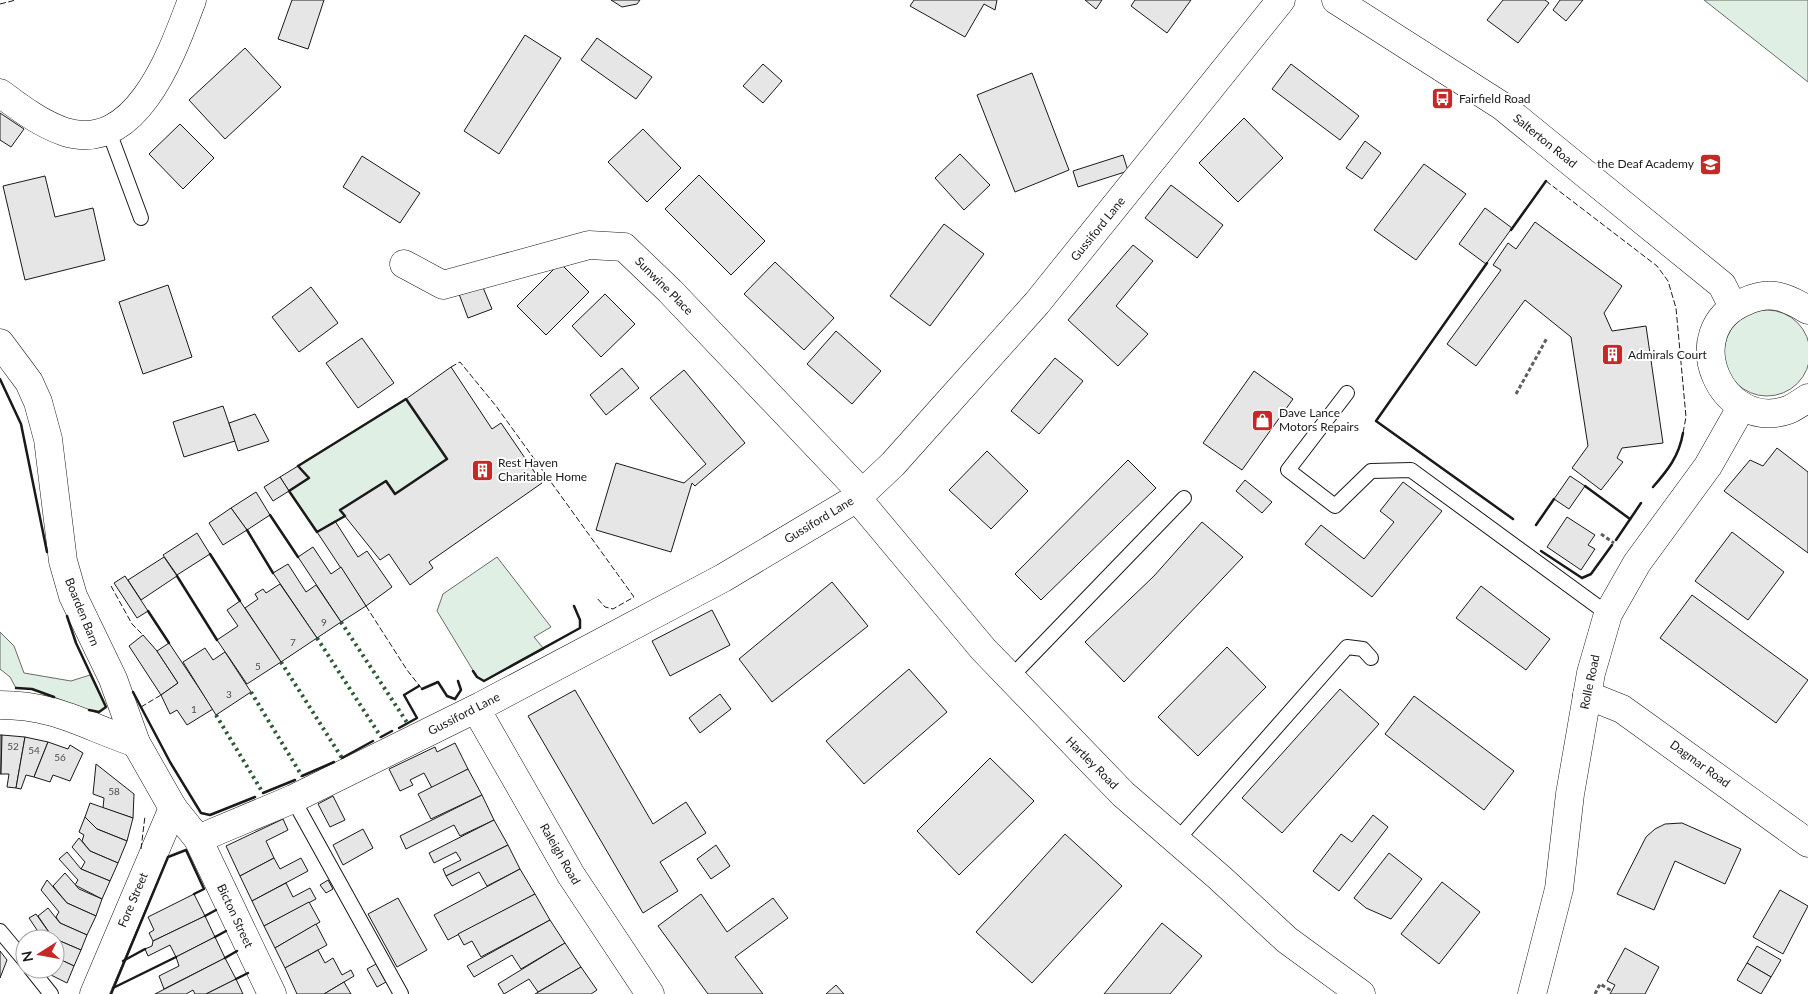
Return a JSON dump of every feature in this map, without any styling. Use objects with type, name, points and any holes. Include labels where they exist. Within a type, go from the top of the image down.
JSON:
[{"type":"street","points":[[0,93],[32,117],[66,132],[93,134],[108,130],[136,112],[146,98],[173,52],[192,0]]},
{"type":"street","name":"Gussiford Lane","points":[[198,839],[293,799],[476,709],[724,578],[860,496],[893,464],[1038,303],[1281,0]]},
{"type":"street","name":"Salterton Road","points":[[1336,0],[1502,106],[1722,286],[1733,307]]},
{"type":"street","name":"Sunwine Place","points":[[404,264],[443,285],[589,244],[624,247],[670,290],[860,496]]},
{"type":"street","points":[[1808,310],[1787,297],[1759,295],[1733,307],[1717,324],[1710,347],[1712,370],[1723,391],[1742,406],[1764,412],[1788,410],[1808,398]]},
{"type":"street","name":"Boarden Barn","points":[[0,343],[29,382],[38,402],[48,439],[59,543],[73,596],[113,679],[136,743],[173,808],[198,839]]},
{"type":"street","name":"Rolle Road","points":[[1532,994],[1559,889],[1570,794],[1587,695],[1596,652],[1608,614],[1637,563],[1708,466],[1742,406]]},
{"type":"street","name":"Hartley Road","points":[[860,496],[983,650],[1123,794],[1177,840],[1287,940],[1361,994]]},
{"type":"street","name":"Dagmar Road","points":[[1587,695],[1622,708],[1808,842]]},
{"type":"street","points":[[0,705],[26,705],[60,713],[100,731],[136,743]]},
{"type":"street","name":"Raleigh Road","points":[[476,709],[571,875],[650,994]]},
{"type":"street","name":"Fore Street","points":[[94,994],[173,808]]},
{"type":"street","name":"Bicton Street","points":[[198,839],[272,994]]},
{"type":"lane","points":[[108,130],[140,218]]},
{"type":"lane","points":[[1347,393],[1288,470],[1335,506],[1370,471],[1411,470],[1524,550],[1608,614]]},
{"type":"lane","points":[[1010,678],[1184,498]]},
{"type":"lane","points":[[1177,840],[1346,647],[1363,649],[1371,658]]},
{"type":"lane","points":[[293,799],[401,994]]},
{"type":"lane","points":[[0,931],[15,949]]},
{"type":"lane","points":[[39,979],[52,994]]},
{"type":"path","points":[[1516,394],[1547,338]]},
{"type":"path","points":[[1595,994],[1600,984],[1612,991]]},
{"type":"green space","points":[[1704,0],[1808,0],[1808,82]]},
{"type":"green space","points":[[1767,310],[1783,314],[1797,323],[1806,337],[1810,353],[1806,369],[1797,383],[1783,392],[1767,396],[1751,392],[1737,383],[1728,369],[1724,353],[1728,337],[1737,323],[1751,314]]},
{"type":"green space","points":[[406,399],[447,459],[395,494],[386,481],[340,510],[345,516],[317,532],[289,491],[309,478],[298,466]]},
{"type":"green space","points":[[497,557],[551,627],[534,637],[544,649],[484,681],[477,677],[437,611],[443,594]]},
{"type":"green space","points":[[0,632],[14,646],[24,673],[71,681],[90,675],[106,707],[99,712],[91,711],[32,689],[16,688],[10,677],[0,669]]},
{"type":"building","points":[[292,0],[324,0],[308,49],[278,39]]},
{"type":"building","points":[[611,0],[640,0],[637,4],[622,7]]},
{"type":"building","points":[[914,0],[997,0],[995,10],[984,4],[965,37],[910,6]]},
{"type":"building","points":[[1085,0],[1102,0],[1096,9]]},
{"type":"building","points":[[1135,0],[1191,0],[1167,33],[1131,6]]},
{"type":"building","points":[[1503,0],[1545,0],[1549,3],[1518,43],[1487,20]]},
{"type":"building","points":[[1560,0],[1583,0],[1566,21],[1553,10]]},
{"type":"building","points":[[525,35],[561,58],[499,154],[464,131]]},
{"type":"building","points":[[597,38],[652,77],[636,99],[581,60]]},
{"type":"building","points":[[245,48],[281,87],[225,139],[189,100]]},
{"type":"building","points":[[763,64],[782,81],[763,103],[743,86]]},
{"type":"building","points":[[1291,64],[1359,116],[1340,140],[1272,89]]},
{"type":"building","points":[[1032,73],[1069,170],[1015,192],[977,95]]},
{"type":"building","points":[[0,113],[24,129],[11,147],[0,140]]},
{"type":"building","points":[[1244,118],[1283,158],[1238,202],[1199,163]]},
{"type":"building","points":[[180,124],[214,158],[183,189],[149,154]]},
{"type":"building","points":[[643,129],[681,168],[647,202],[608,162]]},
{"type":"building","points":[[1365,141],[1381,153],[1362,179],[1346,168]]},
{"type":"building","points":[[960,154],[990,185],[964,210],[935,178]]},
{"type":"building","points":[[1123,155],[1128,171],[1078,187],[1073,171]]},
{"type":"building","points":[[362,156],[420,193],[400,223],[343,187]]},
{"type":"building","points":[[1424,164],[1466,194],[1416,260],[1374,230]]},
{"type":"building","points":[[699,175],[765,241],[731,275],[665,209]]},
{"type":"building","points":[[45,176],[55,217],[93,208],[105,260],[25,280],[3,186]]},
{"type":"building","points":[[1171,185],[1223,225],[1197,258],[1145,218]]},
{"type":"building","points":[[1485,208],[1512,228],[1486,264],[1459,244]]},
{"type":"building","name":"Admirals Court","points":[[1535,222],[1622,286],[1604,313],[1612,331],[1646,326],[1663,443],[1622,448],[1617,458],[1623,462],[1601,490],[1572,468],[1588,446],[1571,337],[1525,300],[1476,366],[1447,344],[1501,270],[1493,265],[1508,243],[1516,249]]},
{"type":"building","points":[[944,224],[984,254],[930,326],[890,296]]},
{"type":"building","points":[[1133,245],[1153,261],[1116,306],[1148,334],[1118,366],[1068,320]]},
{"type":"building","points":[[775,262],[834,318],[804,350],[744,294]]},
{"type":"building","points":[[560,263],[589,292],[546,335],[517,306]]},
{"type":"building","points":[[168,285],[192,357],[143,374],[119,302]]},
{"type":"building","points":[[482,285],[492,309],[468,318],[459,294]]},
{"type":"building","points":[[311,287],[338,323],[299,352],[272,317]]},
{"type":"building","points":[[605,294],[635,324],[601,357],[572,326]]},
{"type":"building","points":[[836,331],[881,371],[852,404],[807,364]]},
{"type":"building","points":[[362,338],[394,383],[358,408],[326,363]]},
{"type":"building","points":[[1055,358],[1083,381],[1039,434],[1011,411]]},
{"type":"building","name":"Rest Haven Charitable Home","points":[[451,367],[492,429],[501,423],[542,483],[429,562],[433,568],[410,585],[389,554],[380,560],[340,510],[386,481],[395,494],[447,459],[406,399]]},
{"type":"building","points":[[622,368],[639,388],[606,415],[590,395]]},
{"type":"building","points":[[684,370],[745,443],[695,486],[692,483],[671,552],[596,530],[616,463],[684,483],[706,464],[650,398]]},
{"type":"building","points":[[1254,371],[1293,399],[1242,470],[1203,443]]},
{"type":"building","points":[[223,406],[235,441],[184,457],[173,422]]},
{"type":"building","points":[[255,414],[269,441],[238,451],[229,423]]},
{"type":"building","points":[[1777,448],[1808,472],[1808,553],[1724,491],[1750,460],[1763,466]]},
{"type":"building","points":[[987,451],[1028,491],[991,529],[949,490]]},
{"type":"building","points":[[1128,460],[1156,488],[1041,600],[1015,574]]},
{"type":"building","points":[[298,466],[309,478],[289,491],[280,477]]},
{"type":"building","points":[[1570,476],[1585,486],[1569,509],[1554,499]]},
{"type":"building","points":[[280,477],[289,491],[273,501],[264,487]]},
{"type":"building","points":[[1245,480],[1272,502],[1262,513],[1236,491]]},
{"type":"building","points":[[1403,482],[1442,511],[1372,597],[1305,544],[1321,525],[1364,559],[1394,522],[1380,511]]},
{"type":"building","points":[[256,492],[270,515],[247,530],[231,508]]},
{"type":"building","points":[[231,508],[247,530],[223,545],[209,523]]},
{"type":"building","points":[[1567,517],[1595,535],[1588,545],[1595,549],[1581,570],[1547,547]]},
{"type":"building","points":[[335,521],[358,557],[367,551],[392,587],[366,606],[317,532]]},
{"type":"building","points":[[1202,522],[1243,557],[1124,682],[1085,642],[1154,576]]},
{"type":"building","points":[[1732,532],[1784,572],[1748,620],[1695,581]]},
{"type":"building","points":[[197,533],[210,554],[177,575],[163,555]]},
{"type":"building","points":[[313,547],[331,574],[341,567],[366,606],[341,622],[298,557]]},
{"type":"building","points":[[164,557],[177,576],[141,600],[128,580]]},
{"type":"building","points":[[288,564],[306,592],[316,585],[341,622],[317,638],[273,573]]},
{"type":"building","points":[[125,576],[148,611],[137,618],[114,583]]},
{"type":"building","points":[[832,582],[868,626],[772,702],[739,659]]},
{"type":"building","points":[[280,584],[317,638],[281,662],[245,608],[258,599],[255,594],[263,589],[266,593]]},
{"type":"building","points":[[1481,586],[1550,639],[1526,670],[1456,618]]},
{"type":"building","points":[[1692,595],[1808,680],[1776,723],[1660,638]]},
{"type":"building","points":[[240,601],[281,662],[247,684],[217,640],[238,626],[227,610]]},
{"type":"building","points":[[712,610],[730,645],[670,676],[652,641]]},
{"type":"building","points":[[143,635],[157,651],[178,683],[161,695],[129,646]]},
{"type":"building","points":[[169,643],[213,709],[187,725],[177,710],[170,714],[161,695],[178,683],[157,651]]},
{"type":"building","points":[[1227,647],[1266,687],[1198,756],[1158,717]]},
{"type":"building","points":[[205,648],[213,660],[225,652],[251,692],[216,715],[183,662]]},
{"type":"building","points":[[909,669],[947,712],[864,784],[826,741]]},
{"type":"building","points":[[1340,689],[1379,724],[1282,833],[1242,798]]},
{"type":"building","points":[[575,690],[653,824],[686,802],[706,833],[660,862],[678,891],[643,913],[528,716]]},
{"type":"building","points":[[720,694],[731,709],[700,733],[689,718]]},
{"type":"building","points":[[1414,696],[1514,771],[1484,810],[1385,734]]},
{"type":"building","points":[[0,735],[2,735],[1,774],[0,774]]},
{"type":"building","points":[[2,735],[25,737],[16,788],[7,787],[9,774],[1,774]]},
{"type":"building","points":[[25,737],[48,742],[34,777],[26,775],[21,789],[16,788]]},
{"type":"building","points":[[48,742],[68,749],[70,745],[83,753],[70,781],[53,775],[50,782],[34,777]]},
{"type":"building","points":[[455,743],[468,769],[432,788],[424,773],[410,780],[413,785],[400,791],[389,769],[435,747],[437,752]]},
{"type":"building","points":[[990,758],[1034,801],[959,875],[917,831]]},
{"type":"building","points":[[96,764],[134,794],[133,818],[103,808],[104,798],[93,794]]},
{"type":"building","points":[[468,769],[482,795],[431,819],[418,794]]},
{"type":"building","points":[[482,795],[494,820],[460,836],[454,825],[406,849],[400,836]]},
{"type":"building","points":[[333,796],[345,820],[330,827],[318,804]]},
{"type":"building","points":[[90,803],[133,818],[127,841],[97,829],[85,817]]},
{"type":"building","points":[[1373,815],[1388,827],[1339,891],[1313,871],[1341,834],[1352,842]]},
{"type":"building","points":[[85,817],[97,829],[127,841],[118,863],[90,851],[82,841],[84,835],[79,832]]},
{"type":"building","points":[[283,819],[288,830],[266,841],[274,858],[240,876],[226,846]]},
{"type":"building","points":[[494,820],[508,845],[446,876],[443,869],[461,860],[456,852],[434,863],[429,853]]},
{"type":"building","points":[[1682,823],[1741,849],[1725,884],[1675,861],[1654,910],[1617,894],[1646,837],[1655,829],[1665,824]]},
{"type":"building","points":[[363,829],[373,848],[343,865],[333,845]]},
{"type":"building","points":[[1065,834],[1122,886],[1032,983],[976,932]]},
{"type":"building","points":[[79,838],[90,851],[118,863],[110,881],[81,869],[85,862],[72,847]]},
{"type":"building","points":[[508,845],[520,869],[487,886],[479,872],[452,886],[446,876]]},
{"type":"building","points":[[716,845],[730,866],[711,879],[697,859]]},
{"type":"building","points":[[67,852],[81,869],[110,881],[102,899],[75,885],[78,880],[59,859]]},
{"type":"building","points":[[1389,853],[1422,879],[1391,919],[1366,908],[1354,898]]},
{"type":"building","points":[[274,858],[280,869],[301,858],[308,871],[252,901],[240,876]]},
{"type":"building","points":[[520,869],[535,894],[448,940],[434,915]]},
{"type":"building","points":[[65,873],[79,889],[102,899],[96,916],[67,903],[53,886]]},
{"type":"building","points":[[47,880],[67,903],[96,916],[87,935],[60,923],[56,917],[59,912],[41,890]]},
{"type":"building","points":[[328,880],[333,889],[326,893],[320,885]]},
{"type":"building","points":[[1442,882],[1480,912],[1439,964],[1401,934]]},
{"type":"building","points":[[286,883],[293,897],[310,888],[316,899],[264,926],[252,901]]},
{"type":"building","points":[[1780,890],[1808,906],[1783,954],[1753,937]]},
{"type":"building","points":[[194,894],[205,916],[153,941],[149,933],[154,930],[148,917]]},
{"type":"building","points":[[535,894],[550,920],[481,957],[472,941],[464,945],[458,934]]},
{"type":"building","points":[[701,894],[727,932],[773,898],[788,918],[735,957],[763,994],[708,994],[658,926]]},
{"type":"building","points":[[398,898],[427,950],[397,967],[368,914]]},
{"type":"building","points":[[309,902],[320,922],[275,948],[264,926]]},
{"type":"building","points":[[48,908],[60,923],[87,935],[81,950],[65,943],[65,929],[47,929],[38,916]]},
{"type":"building","points":[[36,914],[47,929],[36,929],[29,918]]},
{"type":"building","points":[[205,916],[215,937],[176,957],[170,945],[148,956],[145,949],[152,946],[153,941]]},
{"type":"building","points":[[550,920],[565,943],[521,969],[512,955],[474,977],[467,966]]},
{"type":"building","points":[[1162,923],[1202,956],[1170,994],[1104,994]]},
{"type":"building","points":[[316,924],[327,945],[285,968],[275,948]]},
{"type":"building","points":[[215,937],[225,958],[164,989],[159,976],[179,966],[176,957]]},
{"type":"building","points":[[65,943],[81,950],[74,966],[65,962]]},
{"type":"building","points":[[565,943],[581,967],[538,992],[529,979],[504,994],[498,984]]},
{"type":"building","points":[[1757,946],[1781,960],[1771,977],[1747,963]]},
{"type":"building","points":[[1625,948],[1659,967],[1645,994],[1610,994],[1615,985],[1607,981]]},
{"type":"building","points":[[318,950],[325,963],[333,958],[342,975],[351,970],[354,976],[324,994],[297,994],[285,968]]},
{"type":"building","points":[[0,951],[7,960],[0,978]]},
{"type":"building","points":[[225,958],[236,979],[206,994],[195,994],[193,990],[186,994],[155,994]]},
{"type":"building","points":[[65,962],[74,966],[67,983],[59,979],[65,979]]},
{"type":"building","points":[[1747,963],[1771,977],[1761,994],[1737,980]]},
{"type":"building","points":[[376,964],[386,982],[377,987],[367,969]]},
{"type":"building","points":[[581,967],[597,990],[591,994],[535,994]]},
{"type":"building","points":[[236,979],[243,994],[206,994]]},
{"type":"building","points":[[344,982],[351,994],[324,994]]},
{"type":"building","points":[[836,985],[844,994],[826,994]]},
{"type":"hedge","points":[[341,622],[408,724]]},
{"type":"hedge","points":[[317,638],[381,737]]},
{"type":"hedge","points":[[281,662],[342,758]]},
{"type":"hedge","points":[[251,692],[302,776]]},
{"type":"hedge","points":[[216,715],[263,793]]},
{"type":"fence","points":[[0,4],[16,0]]},
{"type":"fence","points":[[1546,181],[1657,266],[1668,281],[1676,308],[1686,417],[1683,433]]},
{"type":"fence","points":[[451,367],[460,362],[496,406],[634,597],[613,609],[605,607],[596,597]]},
{"type":"fence","points":[[111,586],[132,624],[143,635]]},
{"type":"fence","points":[[366,606],[407,670],[422,689]]},
{"type":"fence","points":[[141,707],[161,695]]},
{"type":"fence","points":[[141,849],[145,816]]},
{"type":"wall","points":[[1511,230],[1546,181]]},
{"type":"wall","points":[[1487,263],[1376,421],[1513,519]]},
{"type":"wall","points":[[0,379],[21,424],[47,552]]},
{"type":"wall","points":[[406,399],[447,459],[395,494],[386,481],[340,510],[345,516],[317,532],[289,491],[309,478],[298,466],[406,399]]},
{"type":"wall","points":[[1653,487],[1672,462],[1679,449],[1683,433]]},
{"type":"wall","points":[[1585,486],[1630,519]]},
{"type":"wall","points":[[1536,525],[1554,499]]},
{"type":"wall","points":[[1616,540],[1641,503]]},
{"type":"wall","points":[[270,515],[298,557]]},
{"type":"wall","points":[[247,530],[273,573]]},
{"type":"wall","points":[[1541,551],[1582,578],[1591,574],[1612,545]]},
{"type":"wall","points":[[210,554],[240,601]]},
{"type":"wall","points":[[177,576],[217,640]]},
{"type":"wall","points":[[473,671],[477,677],[484,681],[580,628],[580,620],[574,606]]},
{"type":"wall","points":[[148,611],[169,643]]},
{"type":"wall","points":[[67,616],[76,643],[106,707],[99,712],[89,710]]},
{"type":"wall","points":[[422,689],[438,682],[447,696],[455,699],[461,690],[458,681]]},
{"type":"wall","points":[[399,728],[417,718],[404,695],[419,686]]},
{"type":"wall","points":[[16,688],[32,689],[54,697]]},
{"type":"wall","points":[[133,692],[170,762],[201,813],[210,815],[255,797]]},
{"type":"wall","points":[[381,737],[392,731]]},
{"type":"wall","points":[[342,758],[373,741]]},
{"type":"wall","points":[[302,776],[334,762]]},
{"type":"wall","points":[[263,793],[295,780]]},
{"type":"wall","points":[[111,994],[168,857],[186,850],[204,889],[194,894]]},
{"type":"wall","points":[[205,916],[216,910]]},
{"type":"wall","points":[[215,937],[226,931]]},
{"type":"wall","points":[[123,961],[145,949]]},
{"type":"wall","points":[[225,958],[237,951]]},
{"type":"wall","points":[[113,988],[176,957]]},
{"type":"wall","points":[[236,979],[248,973]]},
{"type":"place","name":"Fairfield Road","points":[[1443,99]]},
{"type":"place","name":"the Deaf Academy","points":[[1710,164]]},
{"type":"place","name":"Admirals Court","points":[[1612,355]]},
{"type":"place","name":"Dave Lance Motors Repairs","points":[[1263,420]]},
{"type":"place","name":"Rest Haven Charitable Home","points":[[482,470]]}]
